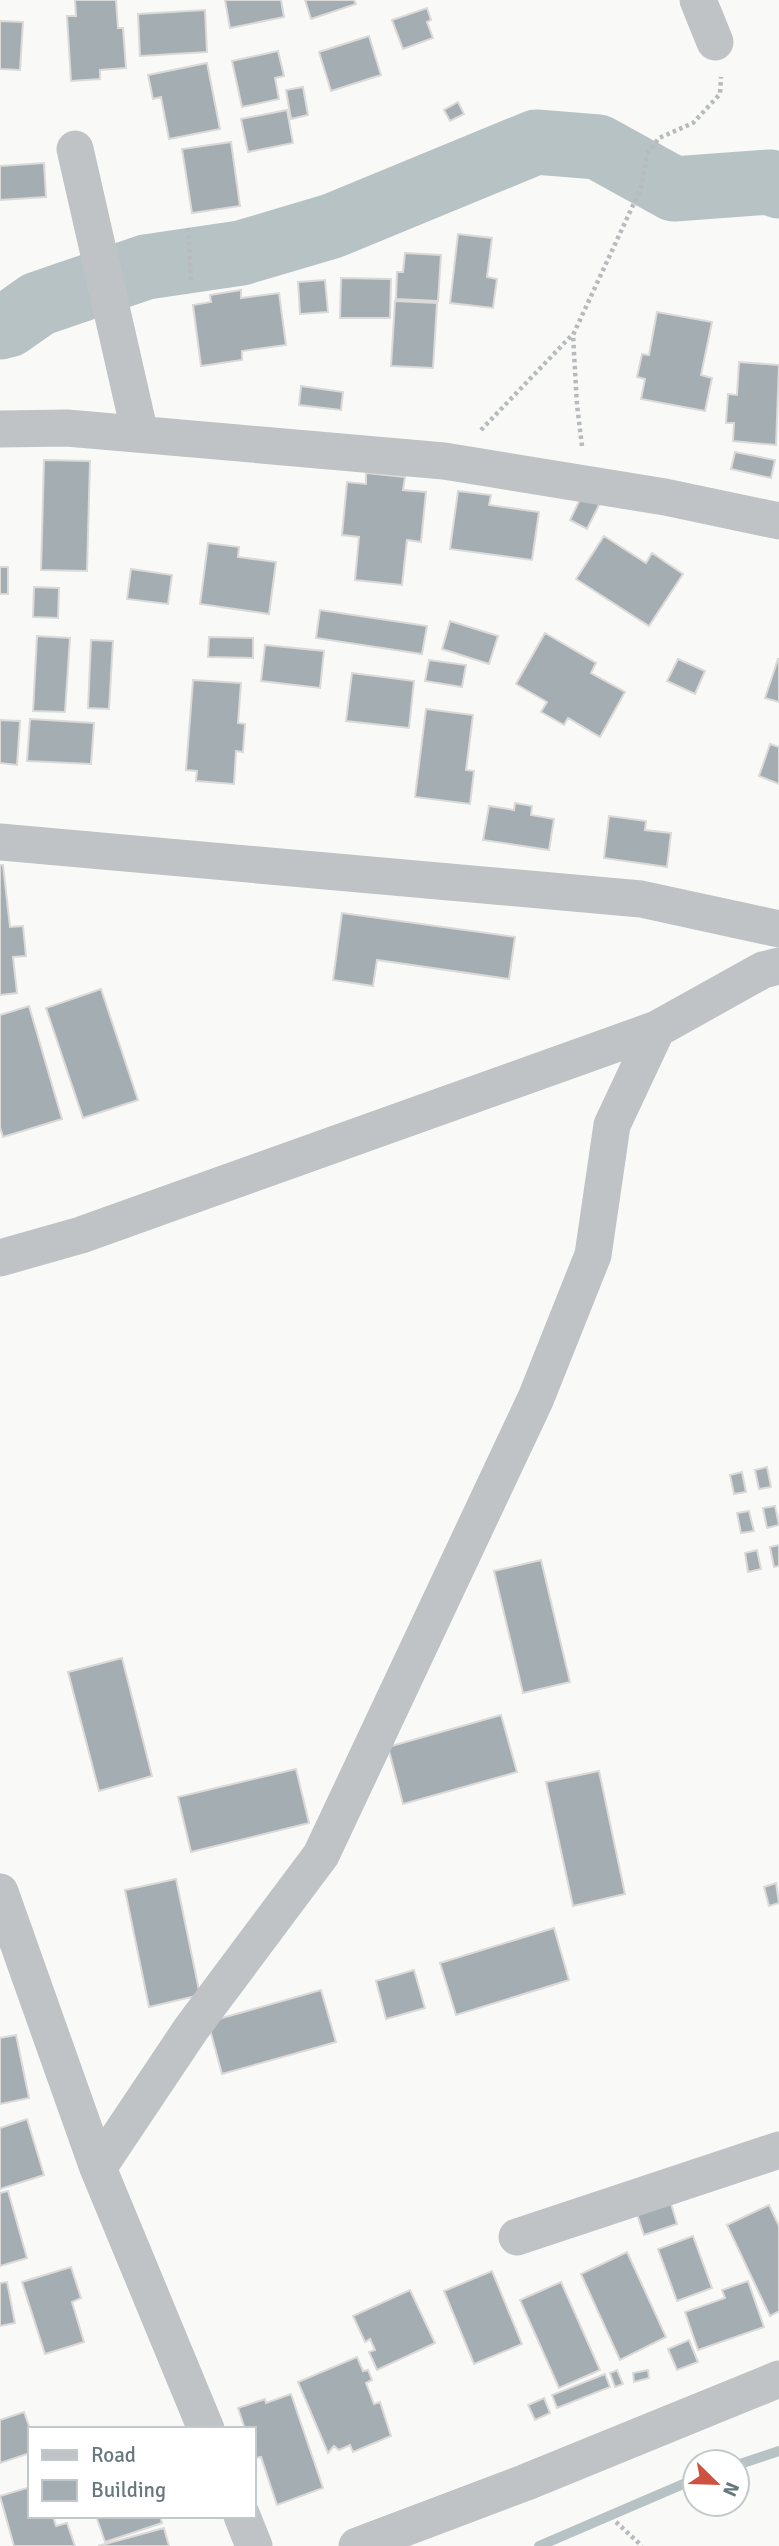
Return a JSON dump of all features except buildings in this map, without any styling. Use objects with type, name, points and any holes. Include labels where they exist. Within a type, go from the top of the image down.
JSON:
[{"type":"street","points":[[698,0],[715,42]]},
{"type":"street","points":[[75,149],[140,434]]},
{"type":"street","points":[[0,429],[67,428],[444,461],[589,483],[779,521]]},
{"type":"street","points":[[0,842],[641,899],[779,929]]},
{"type":"street","points":[[0,1258],[81,1235],[657,1029],[763,970],[779,966]]},
{"type":"street","points":[[99,2168],[191,2029],[321,1855],[536,1398],[593,1255],[612,1125],[657,1029]]},
{"type":"street","points":[[0,1892],[99,2168],[205,2427]]},
{"type":"street","points":[[517,2237],[779,2150]]},
{"type":"street","points":[[357,2546],[524,2483],[779,2379]]},
{"type":"street","points":[[243,2518],[254,2546]]},
{"type":"path","points":[[444,461],[484,429],[573,335],[641,188],[647,154],[659,138],[693,123],[720,94],[722,69],[715,42]]},
{"type":"path","points":[[188,228],[191,281]]},
{"type":"path","points":[[573,335],[577,405],[589,483]]},
{"type":"path","points":[[616,2522],[642,2546]]},
{"type":"waterway","points":[[0,327],[8,325],[38,304],[146,267],[241,253],[332,226],[536,142],[598,147],[674,189],[770,182],[779,186]]},
{"type":"waterway","points":[[751,2460],[779,2451]]},
{"type":"waterway","points":[[539,2546],[681,2485]]}]
